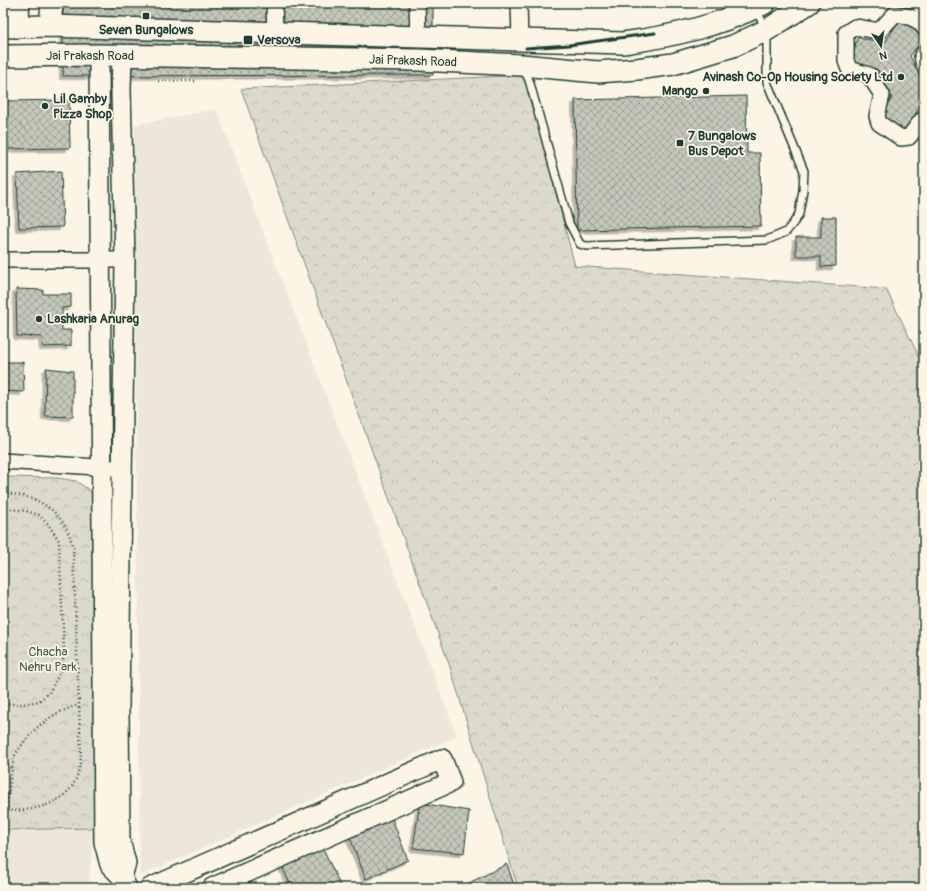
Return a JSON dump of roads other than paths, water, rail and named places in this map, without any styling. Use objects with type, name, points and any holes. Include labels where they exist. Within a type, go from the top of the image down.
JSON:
[{"type":"main road","points":[[10,27],[19,3]]},
{"type":"main road","points":[[50,26],[52,3]]},
{"type":"main road","name":"Jai Prakash Road","points":[[3,56],[99,55],[418,60],[521,65],[598,72],[674,64],[703,56],[733,46],[767,30],[809,3]]},
{"type":"main road","name":"Jai Prakash Road","points":[[10,27],[50,26],[623,42],[682,33],[713,24],[760,5]]},
{"type":"street","points":[[274,3],[275,32]]},
{"type":"street","points":[[417,3],[418,37]]},
{"type":"street","points":[[519,3],[520,40]]},
{"type":"street","points":[[919,3],[923,21]]},
{"type":"street","points":[[923,21],[908,15],[895,14],[879,31],[855,27],[846,33],[846,61],[849,69],[869,75],[882,95],[877,116],[879,123],[900,138],[909,136],[924,119]]},
{"type":"street","points":[[924,53],[922,56],[924,65]]},
{"type":"street","points":[[99,55],[104,842],[110,865],[125,882]]},
{"type":"street","points":[[122,56],[121,90],[125,260],[119,708],[120,840],[126,863],[125,882]]},
{"type":"street","points":[[100,90],[121,90]]},
{"type":"street","points":[[3,260],[125,260]]},
{"type":"street","points":[[3,461],[101,468],[122,468]]},
{"type":"street","points":[[150,888],[442,759],[451,782],[212,888]]},
{"type":"lane","points":[[521,65],[529,80],[569,223],[580,244],[586,246],[767,240],[786,232],[799,214],[804,190],[804,171],[767,82],[767,30],[760,5]]},
{"type":"railway","points":[[526,48],[569,45],[655,33]]},
{"type":"place","name":"Seven Bungalows","points":[[146,16]]},
{"type":"place","name":"Versova","points":[[248,40]]},
{"type":"place","name":"Avinash Co-Op Housing Society Ltd","points":[[901,77]]},
{"type":"place","name":"Mango","points":[[706,91]]},
{"type":"place","name":"Lil Gamby Pizza Shop","points":[[45,106]]},
{"type":"place","name":"7 Bungalows Bus Depot","points":[[680,143]]},
{"type":"place","name":"Lashkaria Anurag","points":[[39,319]]},
{"type":"park label","name":"Chacha Nehru Park","points":[[48,660]]}]
